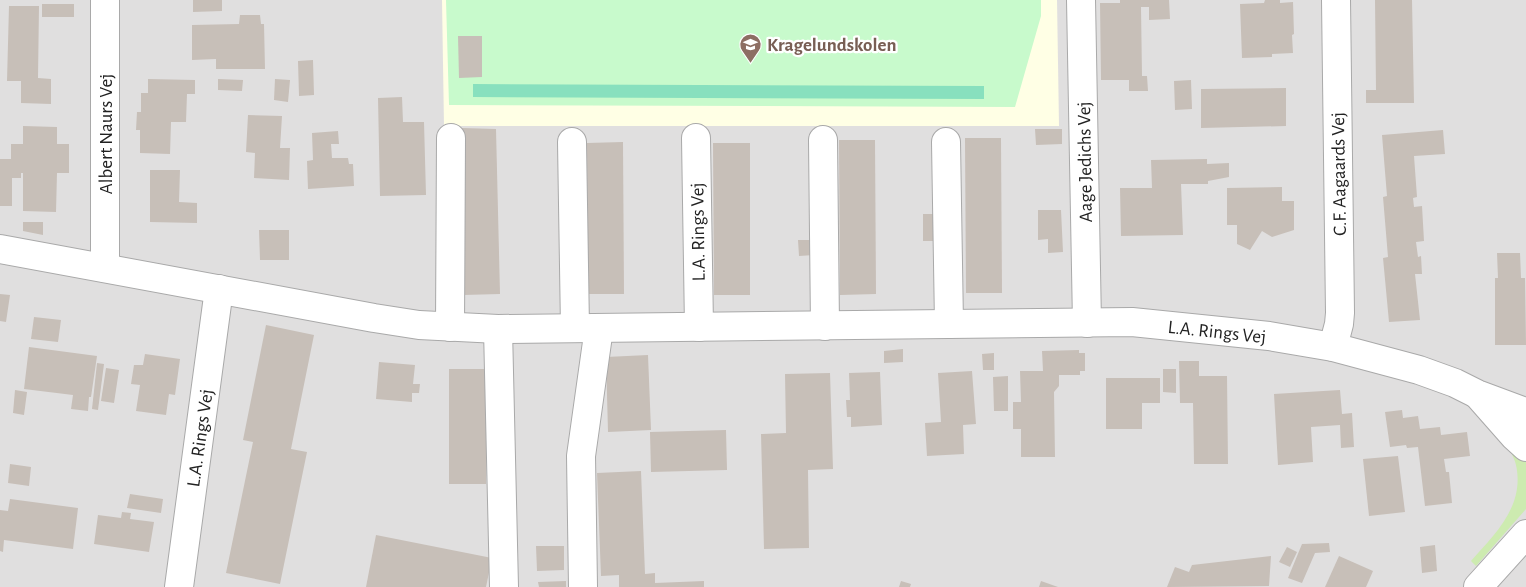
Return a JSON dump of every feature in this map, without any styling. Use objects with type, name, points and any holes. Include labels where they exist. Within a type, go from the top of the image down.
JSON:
[{"type":"street","name":"Albert Naurs Vej","points":[[105,0],[105,268]]},
{"type":"street","name":"Aage Jedichs Vej","points":[[1081,0],[1087,323]]},
{"type":"street","name":"C.F. Aagaards Vej","points":[[1333,347],[1340,313],[1336,0]]},
{"type":"street","points":[[450,327],[451,138]]},
{"type":"street","name":"L.A. Rings Vej","points":[[696,138],[699,327]]},
{"type":"street","points":[[823,140],[825,326]]},
{"type":"street","points":[[572,142],[587,328],[581,456],[583,587]]},
{"type":"street","points":[[946,142],[949,324]]},
{"type":"street","name":"L.A. Rings Vej","points":[[0,248],[419,325],[498,329],[1132,322],[1211,329],[1269,336],[1333,347],[1419,370],[1520,410],[1526,415]]},
{"type":"street","name":"L.A. Rings Vej","points":[[179,587],[219,289]]},
{"type":"street","points":[[498,329],[504,587]]},
{"type":"street","name":"L.A. Rings Vej","points":[[1477,394],[1526,447]]},
{"type":"street","points":[[1524,540],[1520,564],[1526,570]]},
{"type":"street","points":[[1478,587],[1524,540]]},
{"type":"shaded area","points":[[0,0],[1526,0],[1526,587],[0,587]]},
{"type":"shaded area","name":"Kragelundskolen","points":[[442,0],[1057,0],[1059,126],[444,126]]},
{"type":"green space","name":"Kragelundskolen","points":[[446,0],[1041,0],[1041,16],[1015,107],[449,105]]},
{"type":"green space","points":[[473,84],[984,86],[984,99],[473,97]]},
{"type":"green space","points":[[1510,450],[1526,456],[1526,509],[1476,566],[1471,561],[1498,530],[1512,506],[1516,494],[1518,480],[1516,465]]},
{"type":"building","points":[[193,0],[222,0],[222,11],[193,12]]},
{"type":"building","points":[[1120,0],[1169,0],[1170,19],[1149,20],[1149,7],[1141,7],[1142,76],[1147,76],[1148,91],[1129,91],[1129,80],[1101,80],[1100,3],[1120,3]]},
{"type":"building","points":[[1265,0],[1280,0],[1280,3],[1293,2],[1293,53],[1272,54],[1272,57],[1242,58],[1240,4],[1264,3]]},
{"type":"building","points":[[1375,0],[1412,0],[1414,103],[1366,103],[1366,90],[1376,90]]},
{"type":"building","points":[[42,4],[74,4],[74,17],[42,17]]},
{"type":"building","points":[[9,6],[39,6],[38,78],[51,79],[51,104],[21,103],[21,81],[7,81]]},
{"type":"building","points":[[240,15],[260,15],[261,24],[264,24],[265,69],[216,69],[216,59],[192,60],[192,25],[239,24]]},
{"type":"building","points":[[458,36],[482,36],[482,77],[459,78]]},
{"type":"building","points":[[313,60],[314,95],[299,96],[298,61]]},
{"type":"building","points":[[148,79],[195,80],[195,94],[187,94],[186,122],[171,122],[170,154],[140,153],[140,130],[136,130],[137,112],[141,112],[141,93],[148,93]]},
{"type":"building","points":[[218,79],[243,80],[242,91],[218,90]]},
{"type":"building","points":[[275,79],[290,80],[288,102],[274,100]]},
{"type":"building","points":[[1191,80],[1192,109],[1175,110],[1174,81]]},
{"type":"building","points":[[1286,88],[1286,126],[1201,128],[1201,89]]},
{"type":"building","points":[[402,97],[403,122],[424,122],[426,195],[380,196],[378,98]]},
{"type":"building","points":[[248,115],[282,116],[280,148],[290,148],[289,180],[254,178],[255,153],[246,152]]},
{"type":"building","points":[[23,126],[57,127],[57,144],[69,144],[69,173],[57,173],[56,212],[23,211],[23,173],[21,173],[21,178],[12,178],[12,206],[0,206],[0,159],[11,159],[11,144],[23,144]]},
{"type":"building","points":[[462,128],[496,129],[500,294],[463,295]]},
{"type":"building","points":[[1035,129],[1062,129],[1062,144],[1036,145]]},
{"type":"building","points":[[1443,130],[1445,154],[1414,156],[1417,197],[1413,198],[1414,207],[1422,206],[1424,241],[1416,242],[1418,257],[1421,256],[1422,274],[1415,274],[1420,320],[1389,322],[1383,258],[1388,257],[1383,197],[1387,196],[1382,135]]},
{"type":"building","points":[[338,131],[339,144],[331,144],[332,158],[348,158],[349,164],[353,164],[354,186],[308,189],[307,161],[313,160],[312,133]]},
{"type":"building","points":[[965,138],[1001,138],[1002,293],[966,293]]},
{"type":"building","points":[[839,140],[875,140],[876,294],[840,295]]},
{"type":"building","points":[[623,142],[624,294],[588,294],[587,143]]},
{"type":"building","points":[[713,143],[750,143],[750,295],[714,295]]},
{"type":"building","points":[[1207,159],[1207,164],[1229,163],[1229,177],[1208,181],[1208,184],[1181,184],[1183,235],[1121,236],[1120,188],[1152,188],[1151,160]]},
{"type":"building","points":[[150,170],[180,170],[179,202],[197,203],[197,223],[150,222]]},
{"type":"building","points":[[1282,187],[1282,201],[1294,201],[1294,230],[1272,237],[1262,231],[1250,250],[1237,244],[1237,225],[1227,225],[1227,188]]},
{"type":"building","points":[[1038,210],[1061,210],[1063,252],[1048,253],[1048,239],[1038,240]]},
{"type":"building","points":[[923,214],[939,214],[939,241],[923,241]]},
{"type":"building","points":[[23,222],[43,222],[43,235],[23,231]]},
{"type":"building","points":[[259,230],[289,230],[289,260],[260,260]]},
{"type":"building","points":[[798,240],[813,240],[814,255],[799,256]]},
{"type":"building","points":[[1497,253],[1520,253],[1521,278],[1525,278],[1526,345],[1495,345],[1495,278],[1498,278]]},
{"type":"building","points":[[0,294],[10,295],[6,322],[0,321]]},
{"type":"building","points":[[34,317],[61,320],[58,342],[31,339]]},
{"type":"building","points":[[266,325],[314,335],[291,449],[307,452],[280,584],[226,573],[253,442],[243,440]]},
{"type":"building","points":[[29,347],[97,356],[88,411],[71,409],[73,395],[24,389]]},
{"type":"building","points":[[903,349],[903,362],[884,363],[884,351]]},
{"type":"building","points":[[1079,350],[1079,353],[1085,353],[1085,371],[1080,371],[1080,375],[1059,375],[1059,386],[1054,392],[1055,457],[1021,457],[1021,429],[1013,429],[1013,402],[1021,402],[1020,371],[1043,371],[1042,351]]},
{"type":"building","points":[[994,353],[994,370],[983,370],[982,354]]},
{"type":"building","points":[[145,354],[180,359],[175,395],[169,394],[166,415],[136,411],[140,385],[131,384],[134,365],[143,365]]},
{"type":"building","points":[[648,355],[651,430],[608,432],[606,357]]},
{"type":"building","points":[[1179,361],[1199,361],[1199,376],[1227,376],[1228,464],[1194,464],[1193,403],[1180,403]]},
{"type":"building","points":[[379,362],[415,365],[413,384],[420,384],[419,393],[412,393],[412,402],[376,399]]},
{"type":"building","points":[[97,363],[104,364],[98,410],[92,409]]},
{"type":"building","points":[[106,368],[119,370],[114,403],[101,401]]},
{"type":"building","points":[[449,369],[486,369],[486,484],[449,484]]},
{"type":"building","points":[[1163,369],[1176,369],[1176,393],[1163,392]]},
{"type":"building","points":[[972,371],[976,424],[963,425],[964,454],[927,456],[925,423],[941,422],[938,373]]},
{"type":"building","points":[[880,372],[882,425],[851,427],[851,417],[847,417],[846,400],[850,400],[849,373]]},
{"type":"building","points":[[830,373],[833,469],[808,470],[809,548],[764,549],[761,434],[786,433],[785,374]]},
{"type":"building","points":[[1008,376],[1008,411],[994,411],[993,377]]},
{"type":"building","points":[[1106,378],[1160,378],[1160,403],[1142,403],[1142,429],[1106,429]]},
{"type":"building","points":[[15,390],[27,392],[24,415],[13,413]]},
{"type":"building","points":[[1340,390],[1342,414],[1352,413],[1354,447],[1341,448],[1340,425],[1311,427],[1313,462],[1278,465],[1274,394]]},
{"type":"building","points":[[1402,410],[1403,418],[1418,416],[1420,429],[1440,427],[1441,435],[1467,432],[1470,456],[1444,459],[1446,472],[1449,472],[1452,503],[1425,506],[1418,447],[1407,448],[1406,445],[1390,447],[1385,412]]},
{"type":"building","points":[[726,430],[727,470],[651,472],[650,432]]},
{"type":"building","points":[[1398,456],[1405,512],[1369,516],[1363,459]]},
{"type":"building","points":[[10,464],[31,467],[29,486],[8,483]]},
{"type":"building","points":[[641,471],[645,574],[655,573],[655,583],[704,581],[704,587],[619,587],[619,575],[601,576],[597,473]]},
{"type":"building","points":[[130,494],[163,499],[161,513],[127,508]]},
{"type":"building","points":[[10,499],[78,508],[73,549],[4,540],[3,552],[0,551],[0,510],[8,511]]},
{"type":"building","points":[[122,512],[131,513],[130,519],[154,522],[149,552],[94,544],[98,515],[121,518]]},
{"type":"building","points":[[376,535],[492,558],[486,587],[366,587]]},
{"type":"building","points":[[1329,543],[1330,552],[1315,553],[1302,583],[1288,578],[1302,544]]},
{"type":"building","points":[[1435,545],[1437,571],[1422,573],[1420,547]]},
{"type":"building","points":[[536,546],[564,546],[564,570],[537,571]]},
{"type":"building","points":[[1287,547],[1297,552],[1290,567],[1279,562]]},
{"type":"building","points":[[1271,556],[1269,586],[1167,587],[1175,567],[1189,572],[1192,565]]},
{"type":"building","points":[[1339,556],[1373,571],[1366,587],[1325,587]]},
{"type":"building","points":[[566,581],[566,587],[539,587],[538,582]]},
{"type":"building","points":[[901,581],[911,584],[910,587],[899,587]]},
{"type":"building","points":[[1041,581],[1058,587],[1039,587]]},
{"type":"place","name":"Kragelundskolen","points":[[751,63]]}]
